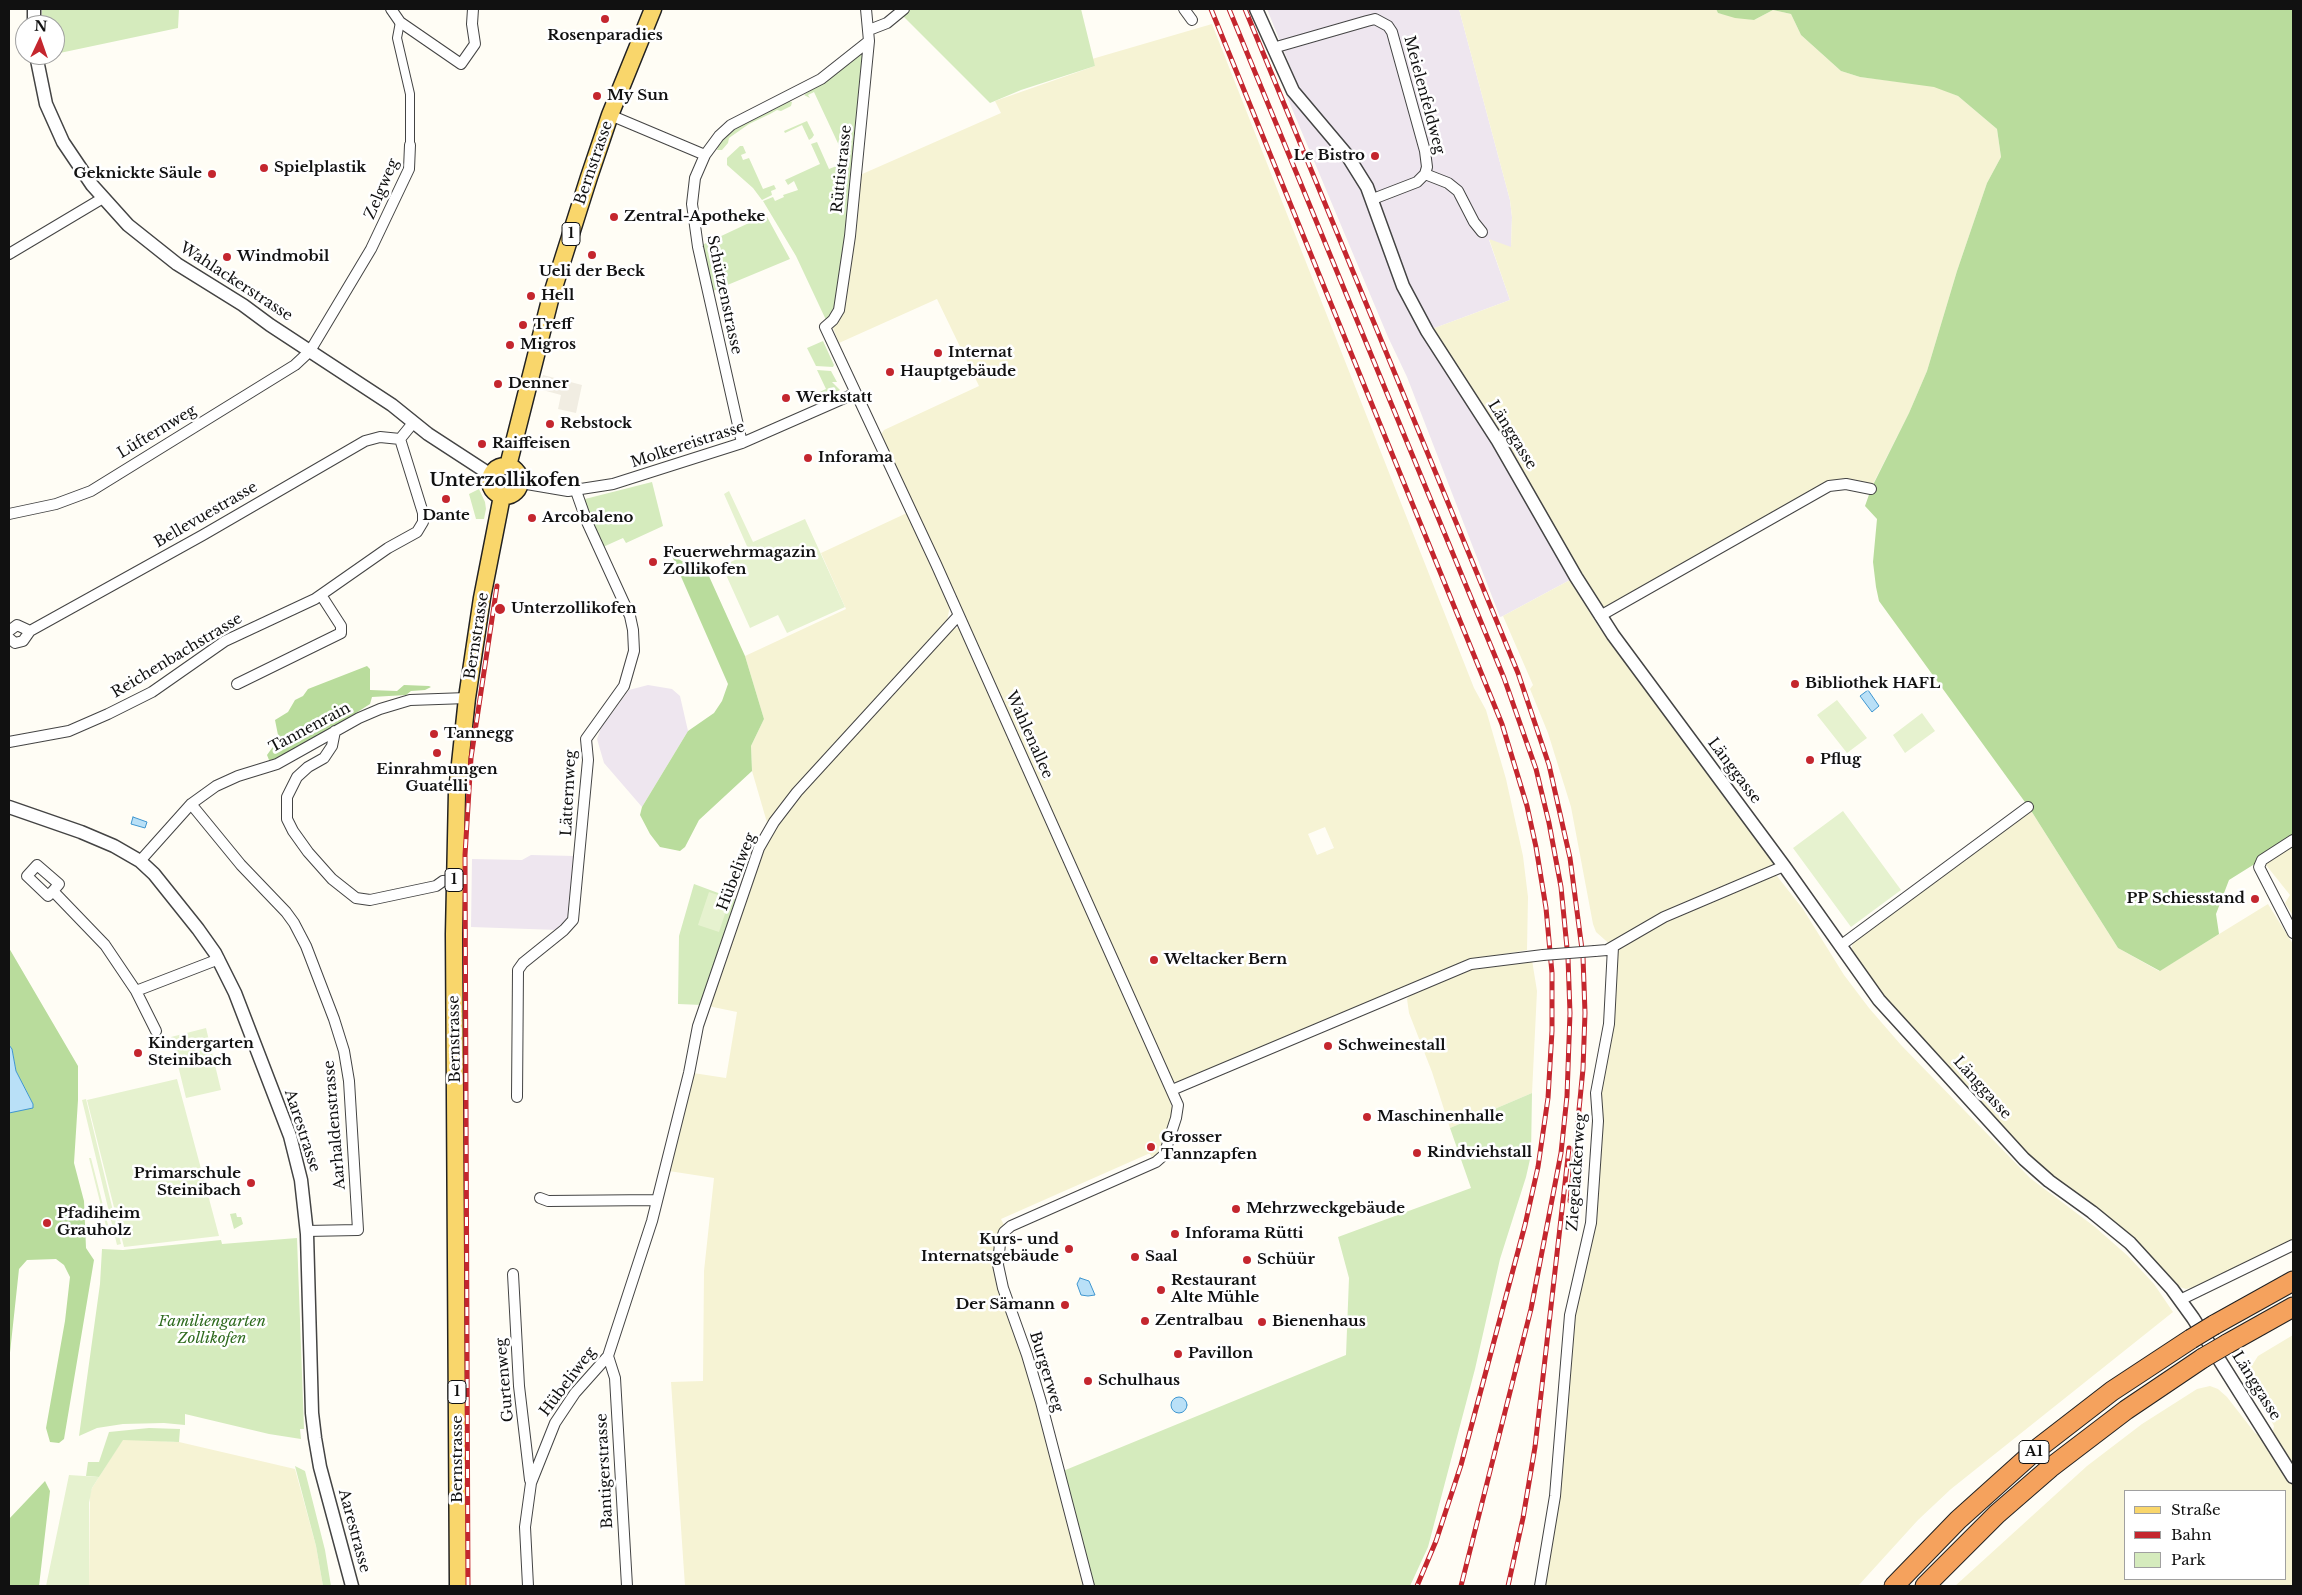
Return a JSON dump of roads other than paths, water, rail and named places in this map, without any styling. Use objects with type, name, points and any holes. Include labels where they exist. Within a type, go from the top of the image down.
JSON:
[{"type":"highway","name":"A1","points":[[1894,1586],[1964,1514],[2037,1449],[2112,1391],[2214,1325],[2293,1282]]},
{"type":"highway","name":"A1","points":[[1924,1586],[1997,1514],[2050,1468],[2126,1410],[2203,1358],[2293,1307]]},
{"type":"main road","name":"Bernstrasse","points":[[508,466],[550,300],[610,115],[654,9]]},
{"type":"main road","points":[[508,466],[516,470],[521,483],[514,494],[502,496],[492,488],[491,475],[498,467],[508,466]]},
{"type":"main road","name":"Bernstrasse","points":[[458,1586],[454,880],[457,792],[467,698],[483,593],[502,496]]},
{"type":"street","points":[[391,9],[400,22],[461,64],[475,44],[472,24],[473,9]]},
{"type":"street","name":"Rüttistrasse","points":[[826,326],[837,313],[840,304],[856,179],[869,35],[866,9]]},
{"type":"street","name":"Schützenstrasse","points":[[742,443],[698,247],[692,214],[693,186],[705,155],[730,125],[821,79],[869,35],[904,9]]},
{"type":"street","points":[[1184,9],[1192,20]]},
{"type":"street","name":"Länggasse","points":[[1256,9],[1293,91],[1347,155],[1373,199],[1398,272],[1410,300],[1449,368],[1498,441],[1600,616],[1646,682],[1784,866],[1879,1000],[2024,1159],[2048,1181],[2092,1212],[2130,1243],[2180,1300],[2293,1477]]},
{"type":"street","name":"Meielenfeldweg","points":[[1273,48],[1375,19],[1388,26],[1392,32],[1427,160],[1425,174],[1417,182],[1373,199]]},
{"type":"street","name":"Zelgweg","points":[[310,350],[371,249],[403,186],[410,164],[410,94],[397,38],[400,22]]},
{"type":"street","name":"Wahlackerstrasse","points":[[38,65],[43,93],[55,127],[74,160],[103,198],[156,248],[177,264],[244,304],[392,405],[413,423],[491,475]]},
{"type":"street","points":[[610,115],[705,155]]},
{"type":"street","points":[[1425,174],[1443,180],[1458,191],[1474,222],[1482,232]]},
{"type":"street","points":[[9,254],[103,198]]},
{"type":"street","name":"Wahlenallee","points":[[826,326],[1172,1090]]},
{"type":"street","name":"Lüfternweg","points":[[9,514],[56,504],[91,491],[295,365],[310,350]]},
{"type":"street","name":"Molkereistrasse","points":[[521,483],[546,489],[576,491],[619,483],[742,443],[856,393]]},
{"type":"street","points":[[400,440],[413,423]]},
{"type":"street","name":"Bellevuestrasse","points":[[9,638],[15,643],[20,643],[30,631],[203,535],[365,441],[380,437],[400,440]]},
{"type":"street","name":"Reichenbachstrasse","points":[[9,742],[68,731],[152,692],[225,641],[321,595],[388,548],[417,532],[423,522],[423,513],[400,440]]},
{"type":"street","points":[[1600,616],[1829,486],[1846,484],[1871,489]]},
{"type":"street","name":"Lätternweg","points":[[518,1097],[518,970],[523,962],[564,930],[573,920],[588,760],[586,739],[624,686],[634,651],[630,616],[587,522],[576,491]]},
{"type":"street","points":[[237,684],[341,633],[341,626],[321,595]]},
{"type":"street","name":"Hübeliweg","points":[[528,1586],[525,1528],[530,1483],[555,1422],[575,1393],[608,1356],[657,1200],[689,1073],[698,1026],[759,848],[774,822],[797,792],[958,616]]},
{"type":"street","name":"Bellevuestrasse","points":[[9,631],[17,625],[30,631]]},
{"type":"street","name":"Tannenrain","points":[[140,861],[191,804],[216,786],[238,776],[277,764],[359,718],[410,700],[467,698]]},
{"type":"street","points":[[335,731],[332,746],[324,758],[308,767],[298,777],[287,797],[288,819],[293,831],[308,852],[332,879],[356,898],[370,900],[436,886],[443,881],[454,880]]},
{"type":"street","name":"Aarhaldenstrasse","points":[[191,804],[241,865],[286,912],[303,939],[337,1027],[347,1065],[358,1230],[306,1231]]},
{"type":"street","name":"Aarestrasse","points":[[9,807],[81,832],[114,846],[140,861],[154,874],[219,959],[235,993],[295,1153],[304,1200],[312,1408],[315,1438],[320,1467],[352,1586]]},
{"type":"street","points":[[1840,946],[2028,808]]},
{"type":"street","points":[[2293,840],[2262,860],[2259,867],[2279,902],[2293,933]]},
{"type":"street","points":[[1172,1090],[1471,964],[1595,951],[1613,947],[1664,917],[1784,866]]},
{"type":"street","points":[[53,891],[105,945],[136,991],[156,1031]]},
{"type":"street","name":"Ziegelackerweg","points":[[1540,1586],[1555,1496],[1570,1315],[1590,1223],[1598,1121],[1596,1093],[1609,1024],[1613,947]]},
{"type":"street","points":[[136,991],[219,959]]},
{"type":"street","name":"Burgerweg","points":[[1089,1586],[1035,1383],[1003,1288],[998,1265],[998,1250],[1002,1236],[1011,1226],[1145,1168],[1161,1158],[1164,1155],[1177,1114],[1178,1106],[1172,1090]]},
{"type":"street","points":[[540,1198],[548,1201],[657,1200]]},
{"type":"street","points":[[2180,1300],[2293,1244]]},
{"type":"street","name":"Gurtenweg","points":[[513,1274],[519,1386],[530,1483]]},
{"type":"street","name":"Bantigerstrasse","points":[[608,1356],[615,1378],[627,1586]]},
{"type":"water","points":[[1868,690],[1879,706],[1872,712],[1860,696]]},
{"type":"water","points":[[133,817],[147,822],[145,828],[131,824]]},
{"type":"water","points":[[9,1045],[12,1049],[16,1071],[33,1104],[33,1108],[9,1113]]},
{"type":"water","points":[[1080,1278],[1089,1281],[1095,1295],[1081,1295],[1077,1284]]},
{"type":"water","points":[[1179,1397],[1187,1405],[1179,1413],[1171,1405]]},
{"type":"railway","points":[[1211,9],[1502,724],[1527,806],[1546,908],[1552,973],[1552,1031],[1548,1098],[1538,1167],[1525,1225],[1461,1465],[1436,1541],[1417,1586]]},
{"type":"railway","points":[[1229,9],[1504,678],[1536,769],[1549,823],[1561,887],[1568,958],[1570,1013],[1567,1096],[1561,1153],[1531,1309],[1461,1586]]},
{"type":"railway","points":[[1245,9],[1518,673],[1549,765],[1570,858],[1583,957],[1585,1013],[1583,1069],[1570,1201]]},
{"type":"railway","points":[[468,1586],[465,855],[471,758],[497,586]]},
{"type":"railway","points":[[1508,1586],[1523,1518],[1535,1447],[1569,1148]]},
{"type":"place","name":"Rosenparadies","points":[[605,19]]},
{"type":"place","name":"My Sun","points":[[597,96]]},
{"type":"place","name":"Le Bistro","points":[[1375,156]]},
{"type":"place","name":"Spielplastik","points":[[264,168]]},
{"type":"place","name":"Geknickte Säule","points":[[212,174]]},
{"type":"place","name":"Zentral-Apotheke","points":[[614,217]]},
{"type":"place","name":"Ueli der Beck","points":[[592,255]]},
{"type":"place","name":"Windmobil","points":[[227,257]]},
{"type":"place","name":"Hell","points":[[531,296]]},
{"type":"place","name":"Treff","points":[[523,325]]},
{"type":"place","name":"Migros","points":[[510,345]]},
{"type":"place","name":"Internat","points":[[938,353]]},
{"type":"place","name":"Hauptgebäude","points":[[890,372]]},
{"type":"place","name":"Denner","points":[[498,384]]},
{"type":"place","name":"Werkstatt","points":[[786,398]]},
{"type":"place","name":"Rebstock","points":[[550,424]]},
{"type":"place","name":"Raiffeisen","points":[[482,444]]},
{"type":"place","name":"Inforama","points":[[808,458]]},
{"type":"place","name":"Dante","points":[[446,499]]},
{"type":"place","name":"Arcobaleno","points":[[532,518]]},
{"type":"place","name":"Feuerwehrmagazin Zollikofen","points":[[653,562]]},
{"type":"place","name":"Unterzollikofen","points":[[500,609]]},
{"type":"place","name":"Bibliothek HAFL","points":[[1795,684]]},
{"type":"place","name":"Tannegg","points":[[434,734]]},
{"type":"place","name":"Einrahmungen Guatelli","points":[[437,753]]},
{"type":"place","name":"Pflug","points":[[1810,760]]},
{"type":"place","name":"PP Schiesstand","points":[[2255,899]]},
{"type":"place","name":"Weltacker Bern","points":[[1154,960]]},
{"type":"place","name":"Schweinestall","points":[[1328,1046]]},
{"type":"place","name":"Kindergarten Steinibach","points":[[138,1053]]},
{"type":"place","name":"Maschinenhalle","points":[[1367,1117]]},
{"type":"place","name":"Grosser Tannzapfen","points":[[1151,1147]]},
{"type":"place","name":"Rindviehstall","points":[[1417,1153]]},
{"type":"place","name":"Primarschule Steinibach","points":[[251,1183]]},
{"type":"place","name":"Mehrzweckgebäude","points":[[1236,1209]]},
{"type":"place","name":"Pfadiheim Grauholz","points":[[47,1223]]},
{"type":"place","name":"Inforama Rütti","points":[[1175,1234]]},
{"type":"place","name":"Kurs- und Internatsgebäude","points":[[1069,1249]]},
{"type":"place","name":"Saal","points":[[1135,1257]]},
{"type":"place","name":"Schüür","points":[[1247,1260]]},
{"type":"place","name":"Restaurant Alte Mühle","points":[[1161,1290]]},
{"type":"place","name":"Der Sämann","points":[[1065,1305]]},
{"type":"place","name":"Zentralbau","points":[[1145,1321]]},
{"type":"place","name":"Bienenhaus","points":[[1262,1322]]},
{"type":"place","name":"Pavillon","points":[[1178,1354]]},
{"type":"place","name":"Schulhaus","points":[[1088,1381]]},
{"type":"district","name":"Unterzollikofen","points":[[505,481]]},
{"type":"park label","name":"Familiengarten Zollikofen","points":[[212,1330]]}]
